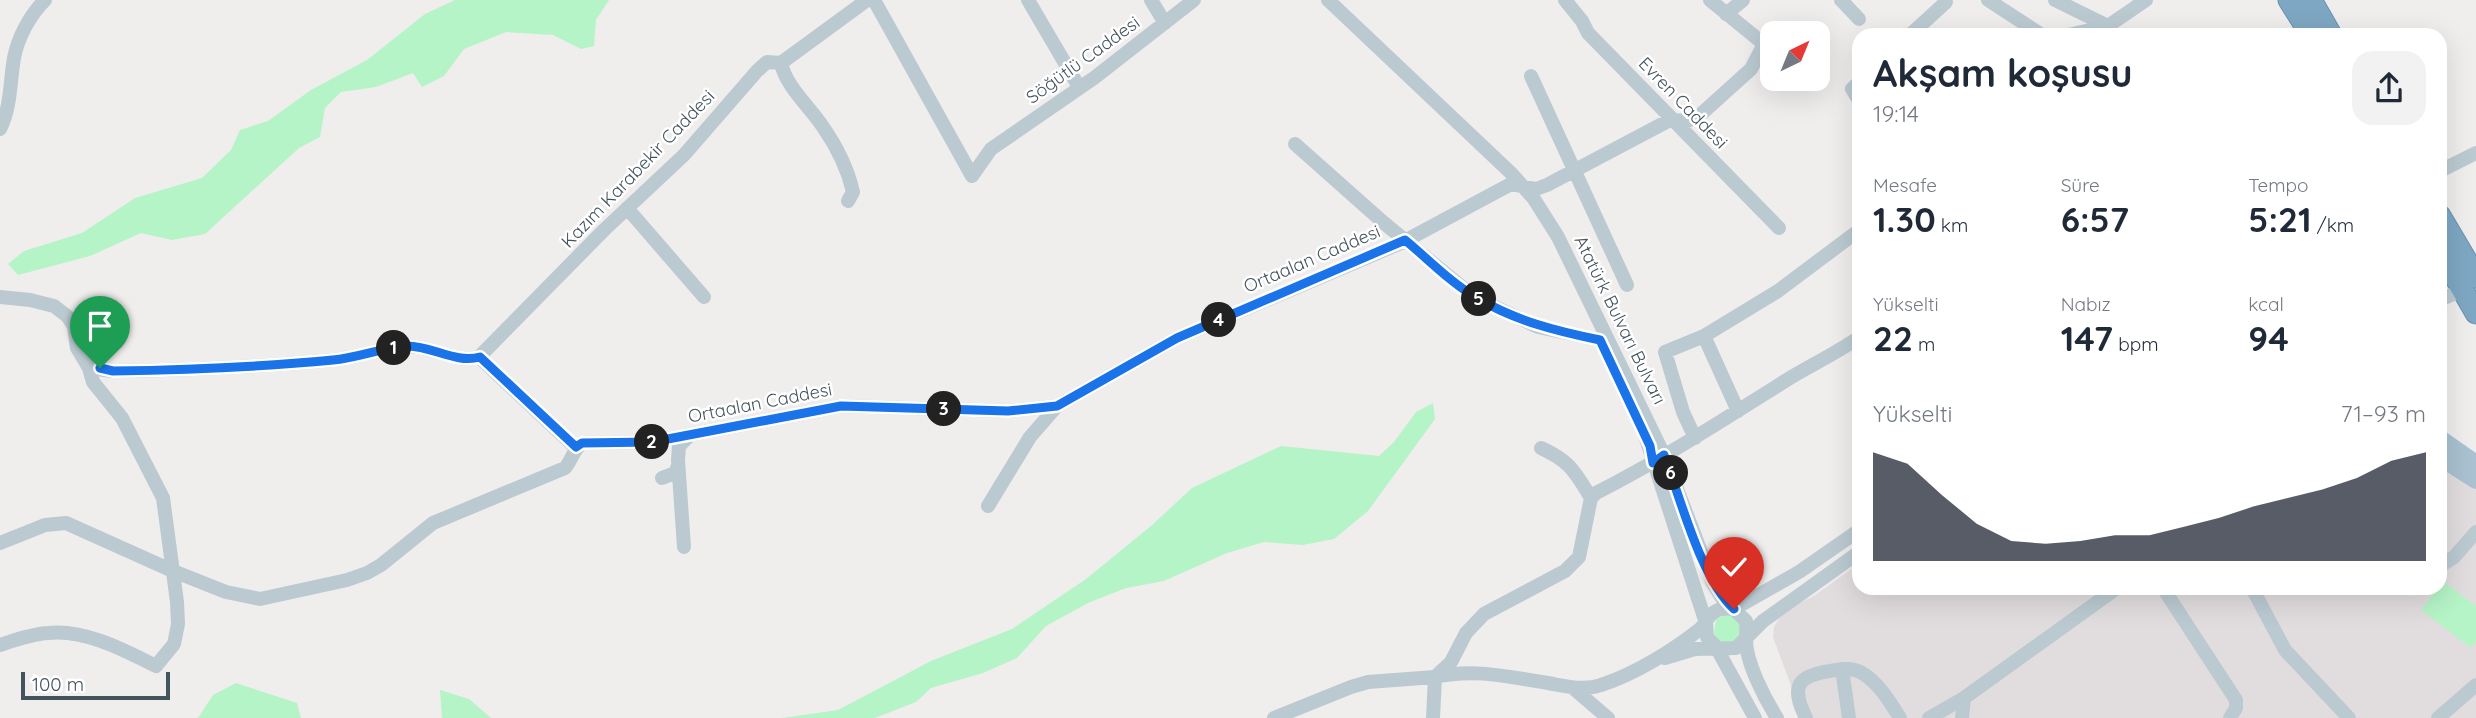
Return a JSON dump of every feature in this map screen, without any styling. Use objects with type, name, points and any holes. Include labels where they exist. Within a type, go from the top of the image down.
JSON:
[{"type":"highway","points":[[2289,0],[2307,28]]},
{"type":"highway","points":[[2311,0],[2328,28]]},
{"type":"highway","points":[[2447,232],[2469,284],[2476,313]]},
{"type":"highway","points":[[2447,259],[2469,284]]},
{"type":"main road","points":[[2447,444],[2476,464]]},
{"type":"main road","points":[[2447,461],[2476,480]]},
{"type":"street","points":[[0,129],[9,98],[15,56],[32,13],[45,0]]},
{"type":"street","name":"Kazım Karabekir Caddesi","points":[[480,357],[627,208],[684,155],[757,71],[767,62],[781,63],[867,0]]},
{"type":"street","name":"Söğütlü Caddesi","points":[[874,0],[972,176],[991,149],[1194,0]]},
{"type":"street","points":[[1028,0],[1079,87]]},
{"type":"street","points":[[1151,0],[1165,23]]},
{"type":"street","name":"Atatürk Bulvarı Bulvarı","points":[[1317,0],[1517,185],[1530,204],[1554,245],[1650,446],[1659,459],[1706,623],[1707,637],[1716,647],[1755,718]]},
{"type":"street","name":"Atatürk Bulvarı Bulvarı","points":[[1328,0],[1517,185],[1558,237],[1707,569],[1722,598],[1746,621],[1746,638],[1759,684],[1777,718]]},
{"type":"street","name":"Evren Caddesi","points":[[1565,0],[1582,20],[1588,33],[1779,228]]},
{"type":"street","points":[[1710,0],[1726,14],[1743,0]]},
{"type":"street","points":[[1841,0],[1859,19]]},
{"type":"street","points":[[1988,0],[2031,28]]},
{"type":"street","points":[[2055,0],[2115,28],[2146,0]]},
{"type":"street","points":[[1918,28],[1946,2]]},
{"type":"street","name":"Ortaalan Caddesi","points":[[576,447],[582,443],[652,442],[688,437],[841,406],[1008,411],[1057,406],[1177,338],[1405,240],[1517,185],[1536,188],[1547,185],[1668,121],[1690,120],[1700,115],[1742,80],[1764,44],[1726,14]]},
{"type":"street","points":[[781,63],[790,83],[825,129],[849,174],[853,192],[848,201]]},
{"type":"street","points":[[1531,76],[1627,285]]},
{"type":"street","points":[[1295,144],[1474,297],[1538,327],[1600,340]]},
{"type":"street","points":[[2447,168],[2476,153]]},
{"type":"street","points":[[627,208],[704,297]]},
{"type":"street","points":[[1695,438],[1683,412],[1665,352],[1704,336],[1778,291],[1852,236]]},
{"type":"street","points":[[2447,296],[2469,284]]},
{"type":"street","points":[[0,296],[54,306],[67,316],[74,326],[77,348],[89,368],[93,382],[122,418],[163,498],[178,624],[174,644],[156,666],[95,640],[65,633],[43,634],[0,645]]},
{"type":"street","points":[[1704,336],[1738,411]]},
{"type":"street","points":[[1591,498],[1852,342]]},
{"type":"street","points":[[0,543],[45,525],[66,523],[173,572],[226,592],[260,599],[347,580],[381,565],[433,523],[565,468],[570,463],[576,447],[480,357],[470,360],[416,346],[337,360],[253,366],[113,371],[89,368]]},
{"type":"street","points":[[988,506],[1030,437],[1057,406]]},
{"type":"street","points":[[684,547],[678,466],[679,446],[688,437]]},
{"type":"street","points":[[1433,718],[1435,677],[1451,662],[1466,633],[1483,614],[1541,586],[1565,571],[1579,557],[1591,498],[1571,465],[1541,448]]},
{"type":"street","points":[[662,478],[675,472],[678,466]]},
{"type":"street","points":[[2447,562],[2455,557],[2476,532]]},
{"type":"street","points":[[1647,664],[1706,623],[1714,612],[1734,609],[1799,572],[1852,535]]},
{"type":"street","points":[[1274,718],[1368,682],[1435,677],[1467,671],[1572,687],[1600,686],[1647,664],[1696,649],[1736,648],[1763,621],[1852,557]]},
{"type":"street","points":[[1929,718],[1964,698],[2108,595]]},
{"type":"street","points":[[2168,595],[2236,700],[2236,708],[2230,718]]},
{"type":"street","points":[[2256,595],[2285,650],[2349,718]]},
{"type":"street","points":[[1806,718],[1798,696],[1800,682],[1813,674],[1842,669],[1853,669],[1871,680],[1900,718]]},
{"type":"street","points":[[1842,669],[1849,718]]},
{"type":"street","points":[[2438,718],[2476,685]]},
{"type":"street","points":[[1572,687],[1608,718]]},
{"type":"street","points":[[1962,718],[1964,698]]},
{"type":"shaded area","points":[[2447,471],[2476,489],[2476,718],[1803,718],[1773,637],[1774,627],[1784,610],[1814,596],[1852,568],[1852,595],[2447,595]]},
{"type":"green space","points":[[455,0],[609,0],[596,20],[594,46],[581,49],[553,35],[506,32],[464,49],[444,76],[422,87],[413,73],[376,87],[341,92],[325,108],[320,137],[299,148],[205,234],[172,240],[141,233],[90,256],[18,275],[8,264],[24,251],[82,233],[135,198],[202,178],[231,150],[240,130],[268,121],[311,90],[367,60],[425,14]]},
{"type":"green space","points":[[1433,403],[1435,419],[1368,511],[1334,539],[1303,545],[1264,542],[1227,553],[1164,581],[1126,588],[1088,603],[1046,626],[1017,658],[983,673],[931,688],[916,702],[875,718],[782,718],[838,710],[931,661],[1012,629],[1086,579],[1151,526],[1192,488],[1281,446],[1379,456],[1394,442],[1416,412]]},
{"type":"green space","points":[[2447,584],[2476,606],[2476,641],[2471,648],[2421,610],[2432,595],[2447,595]]},
{"type":"green space","points":[[1729,613],[1744,629],[1733,644],[1719,641],[1714,633],[1716,619]]},
{"type":"green space","points":[[236,683],[297,703],[301,718],[198,718],[213,695]]},
{"type":"green space","points":[[440,690],[469,699],[491,718],[442,718]]},
{"type":"route","points":[[100,368],[113,371],[253,366],[337,360],[416,346],[470,360],[480,357],[576,447],[582,443],[652,442],[688,437],[841,406],[1008,411],[1057,406],[1177,338],[1405,240],[1474,297],[1496,309],[1538,327],[1600,340],[1650,446],[1653,463],[1664,455],[1713,583],[1722,598],[1734,609]]}]
